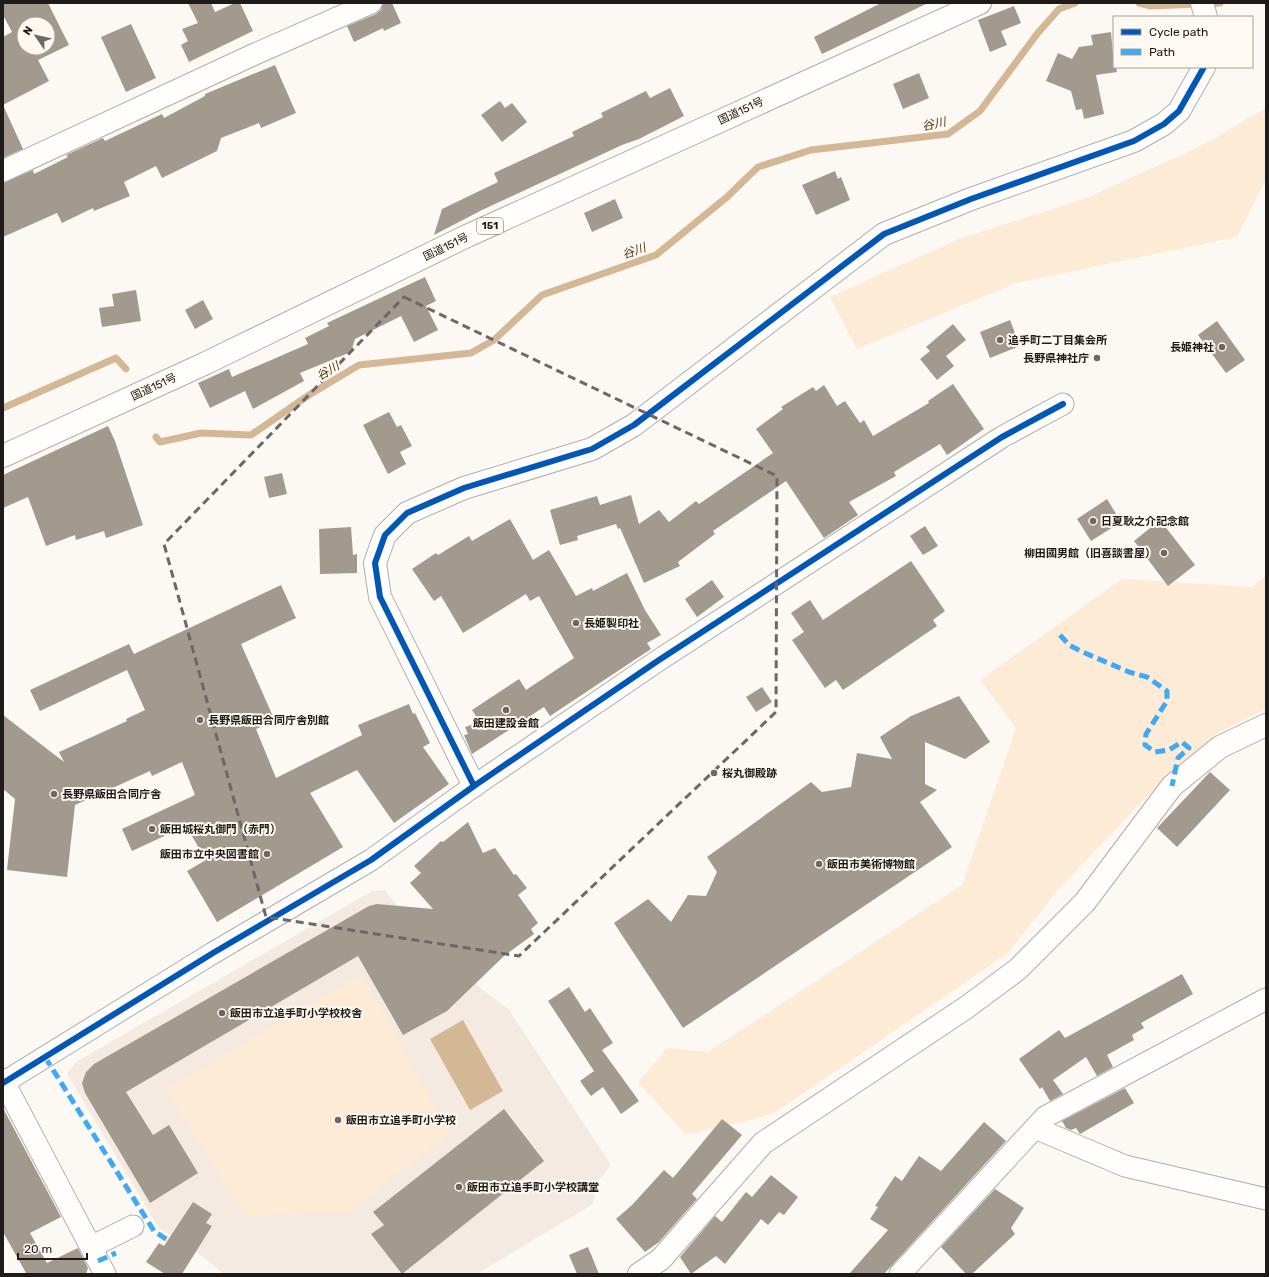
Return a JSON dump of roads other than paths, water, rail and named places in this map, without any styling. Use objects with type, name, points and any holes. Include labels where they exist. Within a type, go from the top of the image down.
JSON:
[{"type":"main road","name":"国道151号","points":[[3,456],[211,361],[475,233],[980,3]]},
{"type":"main road","points":[[1202,3],[1206,16]]},
{"type":"main road","points":[[474,786],[380,597],[375,563],[385,535],[407,513],[464,488],[592,449],[634,425],[884,234],[971,199],[1134,141],[1164,124],[1179,111],[1203,68]]},
{"type":"main road","points":[[639,1274],[661,1259],[763,1143],[967,1007],[1018,969],[1085,902],[1172,786],[1220,746],[1266,725]]},
{"type":"street","points":[[3,171],[255,54],[371,3]]},
{"type":"street","points":[[104,1274],[3,1081],[213,953],[372,860],[474,786],[659,660],[1002,437],[1063,404]]},
{"type":"street","points":[[900,1274],[1045,1117],[1266,999]]},
{"type":"street","points":[[1034,1128],[1125,1166],[1266,1199]]},
{"type":"street","points":[[91,1247],[133,1226]]},
{"type":"waterway","name":"谷川","points":[[156,437],[160,442],[201,433],[251,435],[309,395],[359,365],[471,353],[494,340],[542,295],[656,255],[727,197],[758,167],[811,150],[948,134],[980,111],[1037,34],[1059,9],[1075,3]]},
{"type":"waterway","name":"谷川","points":[[1139,3],[1151,6],[1220,3]]},
{"type":"waterway","name":"谷川","points":[[3,408],[116,358],[126,369]]},
{"type":"place","name":"追手町二丁目集会所","points":[[1000,340]]},
{"type":"place","name":"長姫神社","points":[[1222,347]]},
{"type":"place","name":"長野県神社庁","points":[[1097,358]]},
{"type":"place","name":"日夏耿之介記念館","points":[[1093,521]]},
{"type":"place","name":"柳田國男館（旧喜談書屋）","points":[[1164,553]]},
{"type":"place","name":"長姫製印社","points":[[576,623]]},
{"type":"place","name":"飯田建設会館","points":[[506,710]]},
{"type":"place","name":"長野県飯田合同庁舎別館","points":[[200,720]]},
{"type":"place","name":"桜丸御殿跡","points":[[714,773]]},
{"type":"place","name":"長野県飯田合同庁舎","points":[[54,794]]},
{"type":"place","name":"飯田城桜丸御門（赤門）","points":[[152,829]]},
{"type":"place","name":"飯田市立中央図書館","points":[[267,854]]},
{"type":"place","name":"飯田市美術博物館","points":[[819,864]]},
{"type":"place","name":"飯田市立追手町小学校校舎","points":[[222,1013]]},
{"type":"place","name":"飯田市立追手町小学校","points":[[338,1120]]},
{"type":"place","name":"飯田市立追手町小学校講堂","points":[[459,1187]]}]
